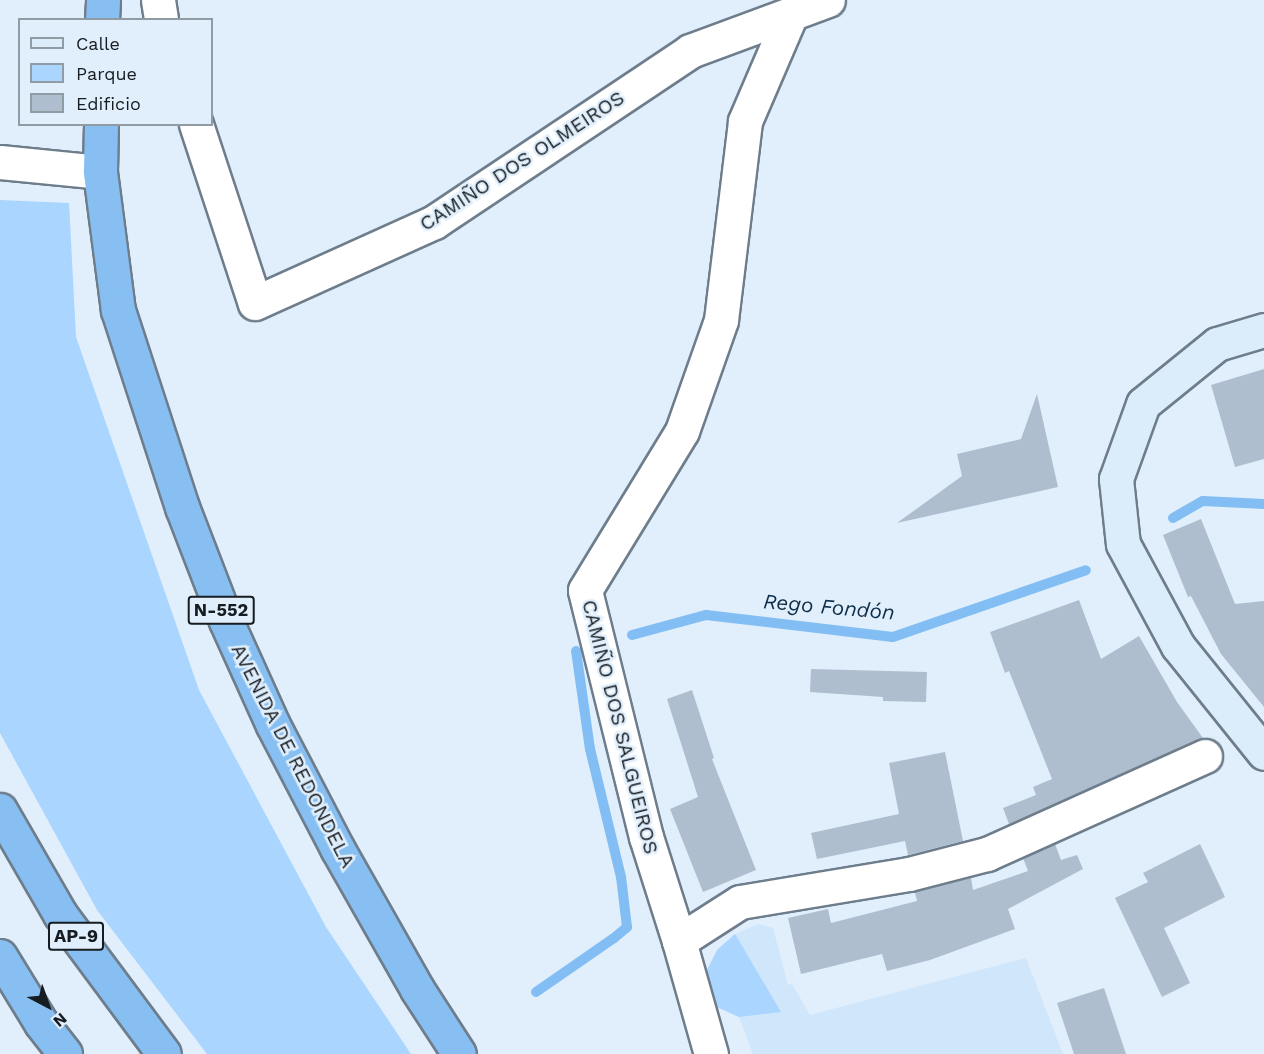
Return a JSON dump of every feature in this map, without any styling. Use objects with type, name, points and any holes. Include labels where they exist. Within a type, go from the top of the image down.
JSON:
[{"type":"highway","points":[[102,18],[103,0]]},
{"type":"highway","name":"AVENIDA DE REDONDELA","points":[[101,126],[100,172],[118,310],[182,507],[226,621],[273,725],[337,848],[417,989],[459,1054]]},
{"type":"highway","name":"AP-9","points":[[0,810],[60,914],[164,1054]]},
{"type":"highway","points":[[0,956],[41,1023],[65,1054]]},
{"type":"main road","points":[[1264,330],[1218,344],[1143,404],[1116,479],[1123,543],[1178,646],[1264,753]]},
{"type":"street","points":[[158,0],[161,18]]},
{"type":"street","name":"CAMIÑO DOS OLMEIROS","points":[[197,126],[255,303],[434,222],[690,51],[828,0]]},
{"type":"street","name":"CAMIÑO DOS SALGUEIROS","points":[[711,1054],[679,941],[645,837],[585,590],[682,431],[721,320],[745,121],[791,14]]},
{"type":"street","points":[[0,162],[100,172]]},
{"type":"street","points":[[679,941],[741,902],[909,874],[987,854],[1204,756]]},
{"type":"shaded area","points":[[758,924],[773,928],[788,985],[792,984],[810,1015],[1026,958],[1063,1054],[753,1054],[739,1017],[706,1002],[717,950],[735,934]]},
{"type":"green space","points":[[0,200],[69,203],[76,337],[199,690],[326,927],[411,1054],[207,1054],[97,910],[0,733]]},
{"type":"green space","points":[[735,934],[781,1012],[739,1017],[706,1002],[700,984],[717,950]]},
{"type":"building","points":[[1264,369],[1264,459],[1235,467],[1211,385]]},
{"type":"building","points":[[1037,394],[1058,487],[897,523],[962,476],[957,454],[1021,439]]},
{"type":"building","points":[[1201,519],[1235,604],[1264,601],[1264,707],[1221,654],[1191,596],[1188,597],[1163,535]]},
{"type":"building","points":[[1079,600],[1101,659],[1139,636],[1177,702],[1203,738],[1009,824],[1003,808],[1036,795],[1033,787],[1052,779],[1009,671],[1005,673],[990,632]]},
{"type":"building","points":[[811,669],[927,672],[926,702],[883,701],[883,697],[810,692]]},
{"type":"building","points":[[692,690],[714,758],[712,759],[756,870],[703,892],[670,809],[698,797],[667,699]]},
{"type":"building","points":[[945,752],[963,841],[908,855],[905,841],[817,859],[811,833],[899,814],[889,763]]},
{"type":"building","points":[[1055,844],[1061,860],[1077,855],[1083,869],[1008,909],[1015,929],[930,960],[887,971],[882,954],[801,974],[788,918],[828,909],[831,923],[917,901],[915,892],[971,878],[973,890],[1028,871],[1023,858]]},
{"type":"building","points":[[1200,844],[1225,897],[1164,928],[1190,983],[1162,997],[1115,898],[1148,882],[1143,873]]},
{"type":"building","points":[[1104,988],[1126,1054],[1074,1054],[1057,1003]]},
{"type":"waterway","name":"Rego Fondón","points":[[1173,518],[1203,501],[1264,504]]},
{"type":"waterway","name":"Rego Fondón","points":[[632,635],[706,615],[893,637],[1086,570]]},
{"type":"waterway","name":"Rego Fondón","points":[[536,992],[627,927],[621,877],[590,749],[576,651]]}]
